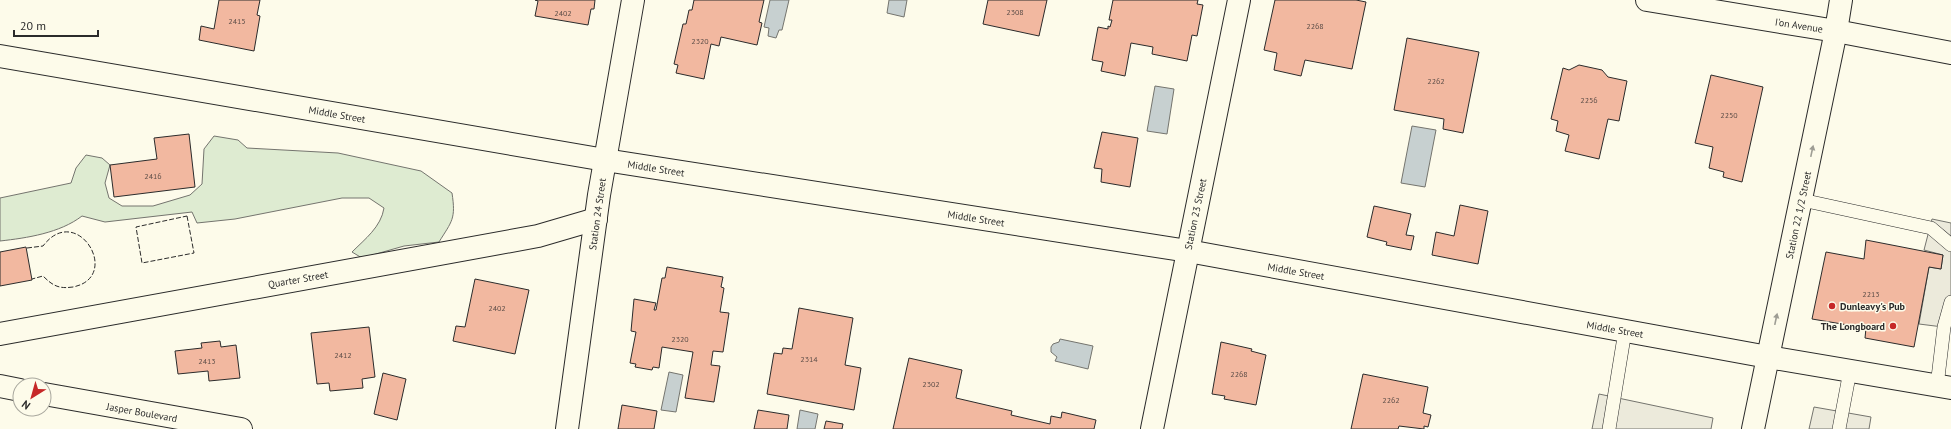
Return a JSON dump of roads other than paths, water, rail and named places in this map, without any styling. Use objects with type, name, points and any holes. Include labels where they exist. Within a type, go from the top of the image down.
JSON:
[{"type":"street","name":"Station 24 Street","points":[[567,429],[605,160],[633,0]]},
{"type":"street","name":"Station 23 Street","points":[[1152,429],[1239,0]]},
{"type":"street","name":"I'on Avenue","points":[[1647,0],[1836,31],[1951,53]]},
{"type":"street","name":"Station 22 1/2 Street","points":[[1753,429],[1802,200],[1841,0]]},
{"type":"street","name":"Middle Street","points":[[0,56],[605,160],[1188,251],[1768,357],[1944,387]]},
{"type":"street","name":"Quarter Street","points":[[0,334],[538,236],[596,219]]},
{"type":"street","points":[[0,386],[12,388]]},
{"type":"street","name":"Jasper Boulevard","points":[[52,395],[241,429]]},
{"type":"lane","points":[[1802,200],[1931,228],[1951,245]]},
{"type":"lane","points":[[1944,387],[1944,327],[1951,302]]},
{"type":"lane","points":[[1609,429],[1625,331]]},
{"type":"lane","points":[[1839,429],[1850,371]]},
{"type":"place","name":"Dunleavy's Pub","points":[[1832,306]]},
{"type":"place","name":"The Longboard","points":[[1893,326]]}]
